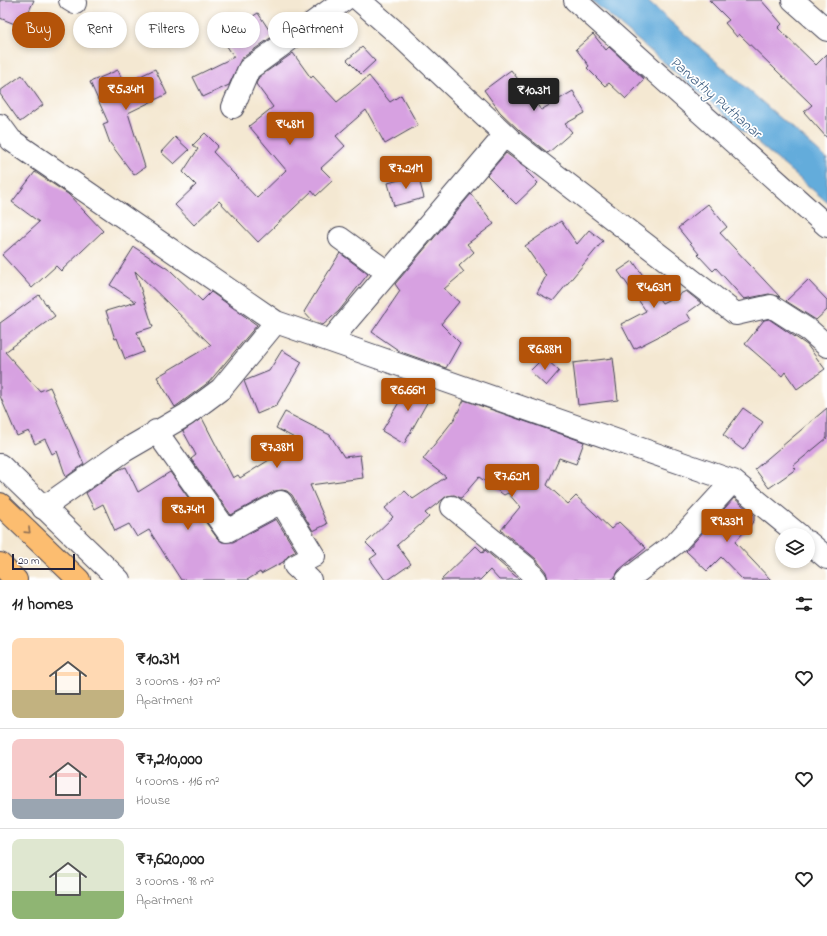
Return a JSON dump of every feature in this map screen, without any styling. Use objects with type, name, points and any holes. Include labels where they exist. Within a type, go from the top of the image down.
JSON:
[{"type":"highway","points":[[0,504],[79,580]]},
{"type":"highway","points":[[0,564],[16,580]]},
{"type":"street","points":[[233,107],[249,69],[344,0]]},
{"type":"street","points":[[358,0],[399,35],[506,135],[620,226],[736,314],[771,306],[810,331],[827,346]]},
{"type":"street","points":[[575,0],[827,226]]},
{"type":"street","points":[[793,0],[827,30]]},
{"type":"street","points":[[331,340],[387,272],[506,135]]},
{"type":"street","points":[[4,138],[276,322],[733,481],[790,528]]},
{"type":"street","points":[[340,238],[387,272]]},
{"type":"street","points":[[43,508],[156,431],[186,415],[221,389],[276,322]]},
{"type":"street","points":[[156,431],[227,531],[281,502],[314,556],[295,566],[310,580]]},
{"type":"street","points":[[0,465],[119,580]]},
{"type":"street","points":[[627,580],[678,542],[733,481]]},
{"type":"street","points":[[452,507],[526,567],[536,580]]},
{"type":"street","points":[[815,548],[827,558]]},
{"type":"water","name":"Parvathy Puthanar","points":[[591,0],[646,0],[827,159],[827,202]]},
{"type":"building","points":[[0,0],[34,0],[29,12],[12,12],[12,23],[0,18]]},
{"type":"building","points":[[709,0],[761,0],[782,24],[778,28],[816,65],[827,54],[827,138],[804,112],[812,105],[739,34],[737,37],[725,23],[729,20]]},
{"type":"building","points":[[260,16],[268,28],[268,40],[260,45]]},
{"type":"building","points":[[593,34],[606,50],[609,47],[644,79],[626,99],[609,83],[605,86],[587,68],[589,66],[576,49]]},
{"type":"building","points":[[362,47],[375,61],[361,74],[347,60]]},
{"type":"building","points":[[228,48],[256,48],[241,59],[229,85],[203,97],[193,77],[234,57]]},
{"type":"building","points":[[293,53],[311,78],[313,76],[337,102],[369,76],[390,102],[401,95],[418,125],[385,144],[366,110],[336,136],[345,146],[321,168],[333,180],[316,196],[312,191],[258,242],[219,201],[194,225],[175,205],[196,185],[183,172],[198,149],[193,145],[205,133],[218,146],[213,152],[257,198],[286,170],[249,126],[273,107],[256,84],[259,77]]},
{"type":"building","points":[[155,69],[167,94],[128,113],[145,167],[134,175],[110,143],[103,124],[108,122],[90,82],[118,70],[124,84]]},
{"type":"building","points":[[511,70],[541,110],[573,91],[585,113],[565,124],[572,132],[548,153],[521,132],[500,112],[484,90]]},
{"type":"building","points":[[22,75],[43,105],[20,122],[0,94],[0,91]]},
{"type":"building","points":[[175,137],[189,150],[174,164],[161,152]]},
{"type":"building","points":[[506,153],[528,169],[526,171],[538,183],[516,204],[487,175]]},
{"type":"building","points":[[35,172],[68,194],[103,231],[61,271],[56,266],[32,288],[2,255],[39,222],[12,202]]},
{"type":"building","points":[[418,175],[424,198],[394,206],[388,183]]},
{"type":"building","points":[[471,194],[494,224],[467,244],[474,252],[459,266],[464,272],[444,289],[459,302],[441,324],[460,343],[446,368],[401,352],[372,332],[400,291],[395,284]]},
{"type":"building","points":[[708,204],[727,227],[720,233],[780,297],[769,294],[744,299],[716,268],[713,271],[698,255],[699,254],[678,228]]},
{"type":"building","points":[[561,221],[577,244],[589,230],[603,241],[553,301],[537,293],[546,276],[525,246]]},
{"type":"building","points":[[134,247],[171,271],[202,301],[211,292],[257,325],[209,382],[175,407],[157,377],[211,345],[135,271],[153,327],[137,332],[144,352],[125,359],[117,338],[115,339],[106,311],[136,302],[110,285]]},
{"type":"building","points":[[340,253],[368,274],[339,311],[323,325],[312,321],[304,312]]},
{"type":"building","points":[[633,261],[662,303],[686,291],[701,303],[687,313],[691,320],[634,349],[621,324],[646,311],[618,271]]},
{"type":"building","points":[[808,280],[827,300],[827,310],[816,320],[786,301]]},
{"type":"building","points":[[39,295],[55,316],[5,352],[40,391],[50,387],[84,464],[66,477],[57,451],[52,454],[45,439],[35,444],[29,431],[17,436],[0,396],[0,323]]},
{"type":"building","points":[[769,319],[807,345],[825,369],[797,389],[785,372],[782,376],[745,344],[764,320]]},
{"type":"building","points":[[282,350],[302,362],[276,406],[257,414],[244,381],[269,371]]},
{"type":"building","points":[[544,357],[559,371],[546,386],[530,371]]},
{"type":"building","points":[[613,358],[618,400],[578,405],[573,363]]},
{"type":"building","points":[[411,382],[434,390],[404,444],[382,431]]},
{"type":"building","points":[[464,400],[584,442],[576,464],[559,458],[547,485],[568,504],[576,496],[611,529],[619,522],[646,548],[619,570],[615,577],[611,580],[548,580],[546,572],[536,559],[501,530],[520,507],[508,493],[504,495],[479,477],[461,498],[454,495],[447,496],[425,513],[429,517],[397,545],[411,564],[388,580],[385,580],[370,559],[377,554],[366,543],[393,517],[385,508],[405,491],[413,499],[446,477],[423,459],[455,418]]},
{"type":"building","points":[[743,408],[763,422],[743,450],[723,435]]},
{"type":"building","points":[[827,408],[827,438],[793,466],[796,469],[769,488],[755,469]]},
{"type":"building","points":[[285,412],[330,435],[344,457],[360,455],[363,478],[310,485],[327,524],[313,531],[292,495],[287,491],[282,490],[275,491],[231,515],[191,459],[196,455],[183,431],[202,418],[233,478],[238,475],[240,478],[300,441],[276,428]]},
{"type":"building","points":[[126,467],[138,492],[170,472],[217,538],[222,542],[233,542],[276,519],[296,551],[289,555],[283,562],[261,574],[260,572],[247,580],[181,580],[149,530],[137,537],[129,524],[115,531],[103,504],[94,509],[86,493],[118,470]]},
{"type":"building","points":[[734,498],[754,515],[754,521],[735,542],[771,580],[743,580],[721,557],[707,571],[686,551]]},
{"type":"building","points":[[476,546],[483,553],[485,550],[520,580],[499,580],[490,570],[480,580],[441,580]]}]
